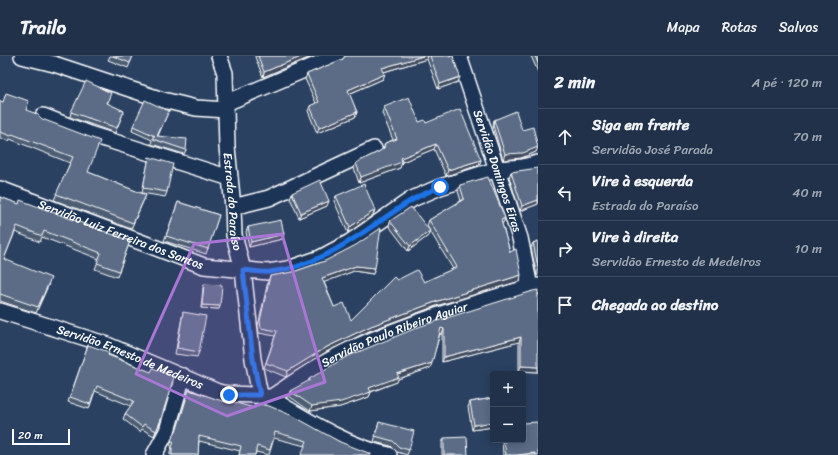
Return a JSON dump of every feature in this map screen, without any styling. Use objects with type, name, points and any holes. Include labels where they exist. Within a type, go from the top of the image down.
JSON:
[{"type":"street","points":[[22,56],[54,64],[126,89],[196,108],[226,106],[337,56]]},
{"type":"street","name":"Estrada do Paraíso","points":[[219,56],[225,73],[234,235],[243,270],[253,359],[265,396]]},
{"type":"street","name":"Servidão Domingos Eiras","points":[[459,56],[498,169],[534,287]]},
{"type":"street","points":[[43,116],[89,134],[230,178]]},
{"type":"street","points":[[233,207],[269,198],[374,149]]},
{"type":"street","name":"Servidão Luiz Ferreira dos Santos","points":[[0,189],[204,266],[268,272],[288,270],[320,258],[350,242],[412,200],[440,187],[498,169],[523,167],[538,163]]},
{"type":"street","name":"Servidão Paulo Ribeiro Aguiar","points":[[265,396],[350,349],[433,317],[534,287]]},
{"type":"street","name":"Servidão Ernesto de Medeiros","points":[[0,311],[105,344],[229,395],[265,396]]},
{"type":"street","points":[[154,455],[168,431],[183,376]]},
{"type":"street","points":[[265,396],[344,438],[364,447],[389,455]]},
{"type":"highlighted area","points":[[282,234],[325,382],[227,416],[136,374],[194,244]]},
{"type":"building","points":[[113,56],[133,56],[130,63]]},
{"type":"building","points":[[258,56],[303,56],[264,72]]},
{"type":"building","points":[[345,56],[423,56],[382,68],[385,74],[348,90],[357,112],[319,128],[310,106],[319,102],[307,74],[343,59]]},
{"type":"building","points":[[430,56],[453,56],[460,77],[440,84]]},
{"type":"building","points":[[535,56],[538,56],[538,63]]},
{"type":"building","points":[[86,81],[111,93],[107,103],[124,111],[117,128],[71,112]]},
{"type":"building","points":[[6,93],[29,101],[26,110],[37,114],[42,119],[100,141],[88,172],[146,195],[133,223],[56,194],[73,157],[12,134],[11,136],[0,132],[0,101],[3,102]]},
{"type":"building","points":[[409,97],[419,122],[425,120],[426,123],[460,109],[481,160],[448,170],[436,144],[401,158],[402,162],[361,177],[356,163],[380,151],[384,148],[385,143],[397,139],[384,107]]},
{"type":"building","points":[[145,100],[169,111],[157,136],[187,139],[186,150],[153,139],[153,135],[133,126]]},
{"type":"building","points":[[516,111],[522,130],[533,127],[538,147],[523,153],[505,154],[494,120]]},
{"type":"building","points":[[149,157],[173,164],[167,192],[143,188]]},
{"type":"building","points":[[538,168],[538,200],[522,206],[511,172]]},
{"type":"building","points":[[488,177],[505,218],[501,220],[510,252],[516,249],[521,275],[438,301],[371,326],[327,347],[288,371],[266,363],[277,331],[261,328],[260,321],[270,276],[293,272],[325,261],[356,245],[381,228],[375,268],[356,266],[322,278],[334,307],[344,303],[351,320],[394,277],[397,280],[417,270],[424,282],[457,267],[429,220],[464,199],[460,185]]},
{"type":"building","points":[[320,180],[329,201],[301,213],[292,193]]},
{"type":"building","points":[[364,184],[375,210],[350,227],[336,196]]},
{"type":"building","points":[[0,197],[19,204],[20,200],[130,241],[119,271],[97,263],[101,253],[44,231],[42,236],[17,226],[4,259],[51,278],[38,307],[0,294]]},
{"type":"building","points":[[178,202],[219,215],[208,249],[166,236]]},
{"type":"building","points":[[411,207],[430,231],[410,246],[390,221]]},
{"type":"building","points":[[281,220],[284,234],[251,242],[248,227]]},
{"type":"building","points":[[538,241],[538,267],[533,243]]},
{"type":"building","points":[[204,284],[222,285],[220,306],[202,305]]},
{"type":"building","points":[[538,290],[538,367],[521,366],[521,337],[444,357],[444,329],[441,328],[432,363],[397,374],[399,377],[369,388],[371,392],[341,402],[312,406],[290,391],[346,357],[421,326]]},
{"type":"building","points":[[183,312],[206,316],[199,352],[177,348]]},
{"type":"building","points":[[88,345],[109,352],[108,355],[151,372],[153,368],[174,377],[156,431],[144,424],[142,427],[125,414],[134,401],[97,386],[90,404],[70,397]]},
{"type":"building","points":[[189,390],[225,402],[226,400],[254,408],[256,403],[269,406],[293,416],[340,442],[371,455],[301,455],[307,441],[275,432],[270,450],[257,446],[255,455],[239,455],[241,446],[199,436],[198,455],[172,455],[172,447],[174,442],[171,440],[177,429]]},
{"type":"building","points":[[490,399],[490,422],[474,425],[470,402]]},
{"type":"building","points":[[379,422],[414,431],[409,450],[399,447],[393,441],[375,436]]},
{"type":"building","points":[[538,422],[538,455],[535,455],[535,453],[506,455],[504,443],[526,443],[526,423]]},
{"type":"building","points":[[467,437],[468,455],[444,455],[444,438]]},
{"type":"route","points":[[229,395],[260,395],[253,359],[248,303],[243,270],[268,272],[288,270],[320,258],[350,242],[412,200],[440,187]]}]
